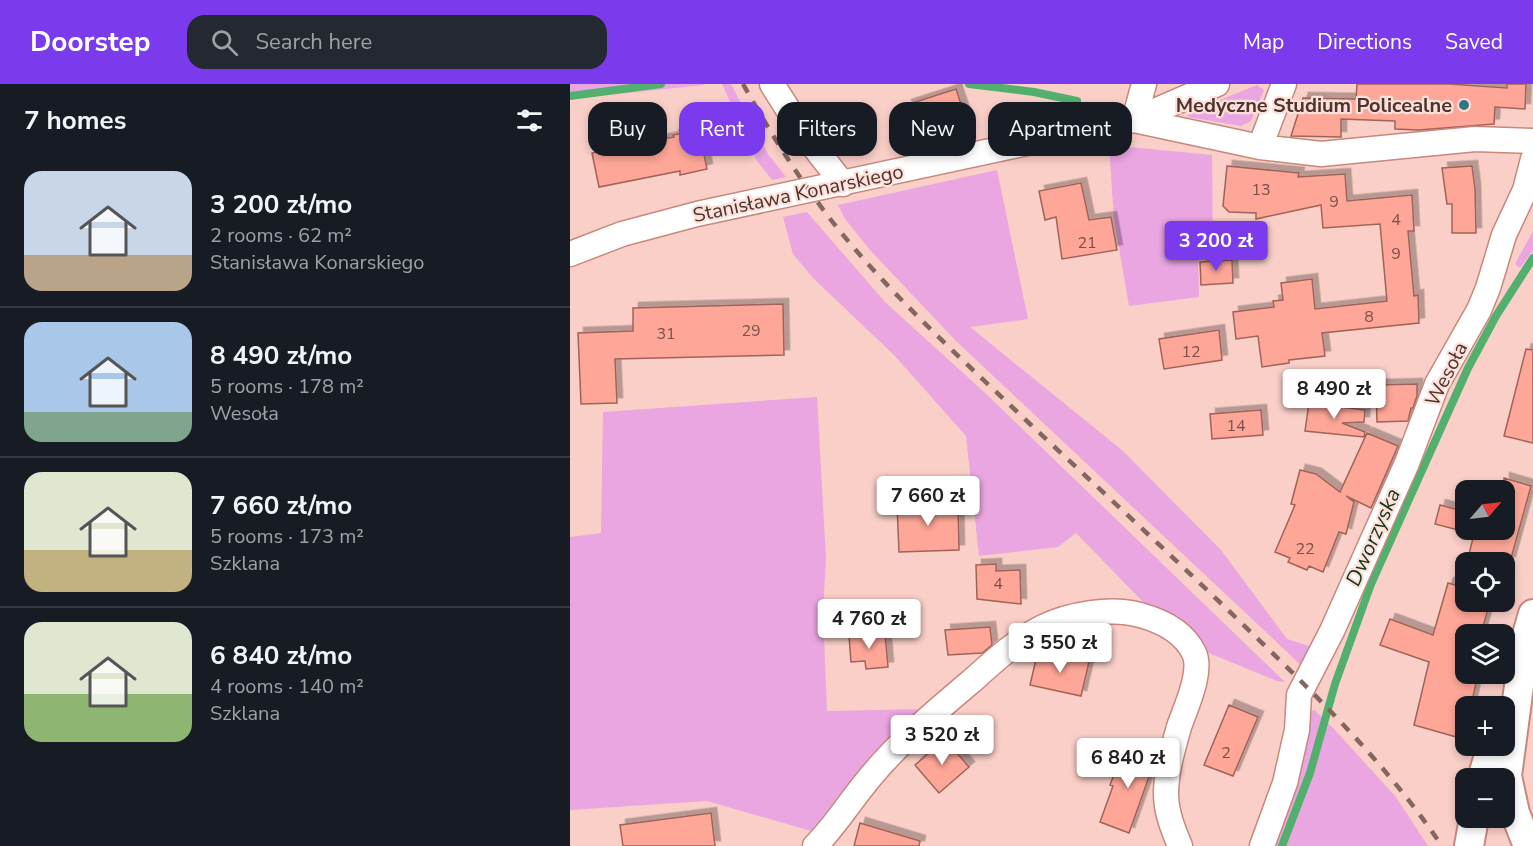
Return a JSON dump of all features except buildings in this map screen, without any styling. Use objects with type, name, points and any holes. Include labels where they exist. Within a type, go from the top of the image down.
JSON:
[{"type":"street","points":[[772,84],[801,130],[843,184]]},
{"type":"street","points":[[1134,120],[1144,84]]},
{"type":"street","name":"Stanisława Konarskiego","points":[[570,254],[622,234],[697,214],[1134,120],[1217,84]]},
{"type":"street","points":[[1260,147],[1284,84]]},
{"type":"street","name":"Stanisława Konarskiego","points":[[1134,120],[1260,147],[1321,154],[1475,139],[1533,141]]},
{"type":"street","name":"Wesoła","points":[[1262,846],[1285,783],[1297,730],[1299,695],[1332,631],[1407,463],[1437,384],[1479,310],[1504,235],[1525,190],[1533,159]]},
{"type":"street","points":[[815,846],[840,818],[864,785],[920,724],[1004,653],[1043,627],[1089,614],[1116,612],[1134,613],[1167,624],[1182,637],[1195,655],[1196,673],[1170,759],[1166,794],[1170,822],[1180,846]]},
{"type":"street","points":[[1508,696],[1533,614]]},
{"type":"street","points":[[1524,648],[1507,776],[1515,813],[1528,846]]},
{"type":"street","points":[[1469,846],[1472,828]]},
{"type":"shaded area","points":[[570,84],[704,84],[704,85],[570,99]]},
{"type":"shaded area","points":[[722,84],[731,84],[741,102],[730,102]]},
{"type":"shaded area","points":[[1257,85],[1264,90],[1251,121],[1241,126],[1188,117],[1188,113]]},
{"type":"shaded area","points":[[1132,147],[1212,155],[1213,251],[1198,255],[1199,297],[1129,306],[1114,219],[1110,156],[1132,156]]},
{"type":"shaded area","points":[[765,148],[786,177],[772,180],[755,156],[765,156]]},
{"type":"shaded area","points":[[997,170],[1028,319],[970,327],[1123,451],[1221,550],[1287,639],[1315,648],[1302,666],[956,341],[870,250],[845,219],[838,205]]},
{"type":"shaded area","points":[[807,212],[885,302],[983,391],[1285,682],[1277,681],[1204,651],[1185,628],[1145,604],[1076,533],[1058,547],[979,556],[966,436],[894,355],[814,279],[793,254],[783,217]]},
{"type":"shaded area","points":[[1533,231],[1533,250],[1520,268],[1515,264]]},
{"type":"shaded area","points":[[817,397],[826,559],[823,610],[827,711],[925,709],[889,739],[811,831],[707,801],[570,810],[570,537],[601,533],[603,412]]},
{"type":"shaded area","points":[[1314,710],[1396,797],[1428,846],[1271,846],[1306,714]]},
{"type":"waterway","points":[[570,96],[661,84]]},
{"type":"waterway","points":[[969,84],[1034,92],[1077,101]]},
{"type":"waterway","name":"Dworzyska","points":[[1282,846],[1310,773],[1335,684],[1371,584],[1468,368],[1496,316],[1533,258]]},
{"type":"railway","points":[[743,84],[807,187],[831,220],[877,274],[953,351],[1308,688],[1379,764],[1442,846]]},
{"type":"place","name":"Medyczne Studium Policealne","points":[[1464,105]]}]
